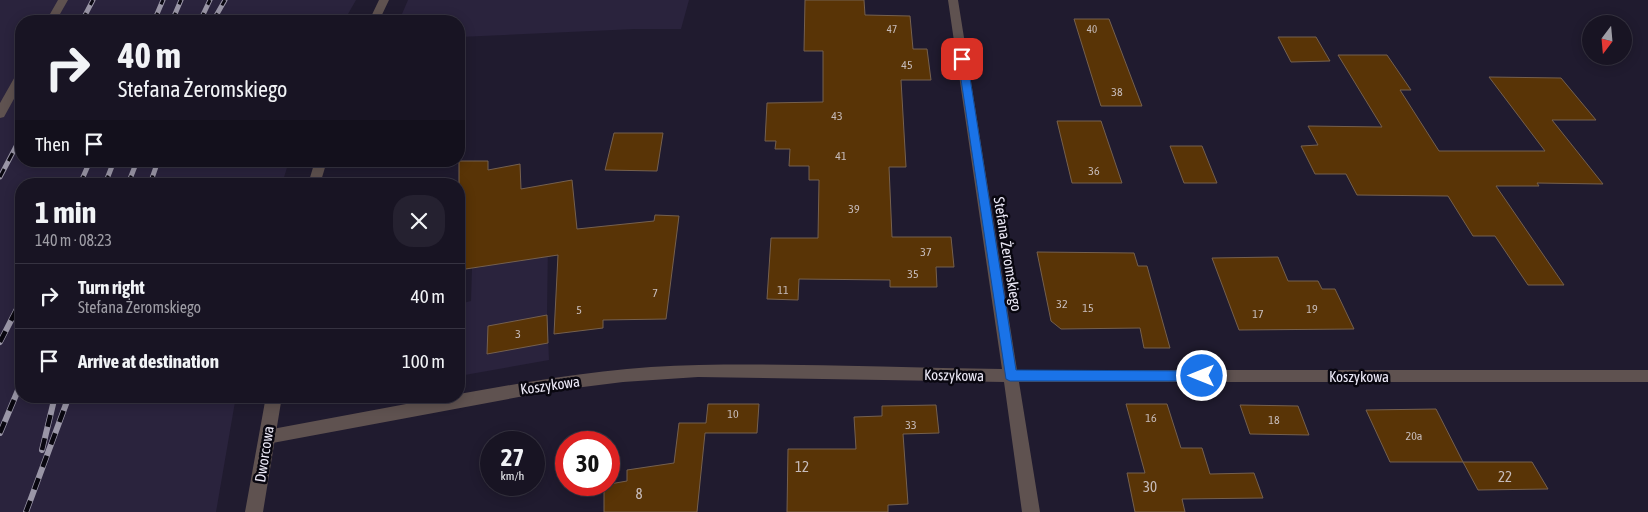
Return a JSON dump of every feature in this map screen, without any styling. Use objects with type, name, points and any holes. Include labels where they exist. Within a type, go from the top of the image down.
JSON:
[{"type":"street","points":[[54,15],[63,0]]},
{"type":"street","points":[[377,15],[384,0]]},
{"type":"street","name":"Stefana Żeromskiego","points":[[953,0],[1031,512]]},
{"type":"street","points":[[0,114],[15,87]]},
{"type":"street","name":"Koszykowa","points":[[465,400],[551,384],[623,376],[698,371],[1010,376],[1648,376]]},
{"type":"street","name":"Dworcowa","points":[[254,512],[273,403]]},
{"type":"street","name":"Koszykowa","points":[[267,437],[449,403]]},
{"type":"shaded area","points":[[0,0],[356,0],[347,15],[15,15],[15,167],[287,167],[284,178],[15,178],[15,403],[235,403],[216,512],[0,512]]},
{"type":"shaded area","points":[[408,0],[689,0],[681,29],[635,29],[465,37],[465,15],[402,15]]},
{"type":"shaded area","points":[[548,241],[547,315],[549,360],[465,375],[465,302],[471,301],[472,268],[483,267],[484,250]]},
{"type":"building","points":[[805,0],[864,0],[865,15],[910,16],[913,49],[927,49],[931,80],[901,80],[906,167],[889,167],[892,237],[951,237],[954,267],[936,267],[937,287],[890,287],[890,280],[799,279],[798,300],[767,299],[771,238],[818,238],[819,180],[809,180],[809,166],[789,166],[790,149],[775,149],[776,141],[765,141],[767,103],[823,102],[823,51],[804,51]]},
{"type":"building","points":[[1074,19],[1109,19],[1142,106],[1101,106]]},
{"type":"building","points":[[1278,37],[1316,37],[1330,61],[1291,62]]},
{"type":"building","points":[[1338,55],[1387,55],[1411,90],[1400,90],[1439,151],[1545,151],[1489,77],[1561,78],[1596,120],[1552,120],[1603,184],[1537,183],[1539,186],[1496,186],[1564,285],[1528,285],[1495,236],[1473,236],[1448,196],[1357,195],[1346,174],[1315,174],[1301,146],[1318,145],[1308,126],[1382,127]]},
{"type":"building","points":[[1057,121],[1101,121],[1122,183],[1072,183]]},
{"type":"building","points":[[614,133],[663,133],[657,171],[605,170]]},
{"type":"building","points":[[1170,146],[1202,146],[1217,183],[1184,183]]},
{"type":"building","points":[[465,161],[488,161],[488,170],[520,164],[521,189],[572,180],[577,229],[654,221],[655,215],[679,216],[666,319],[603,320],[603,328],[554,334],[558,255],[465,269],[465,178],[459,178],[459,167],[465,167]]},
{"type":"building","points":[[1037,252],[1134,253],[1138,266],[1147,266],[1170,348],[1144,348],[1140,328],[1061,329],[1051,321]]},
{"type":"building","points":[[1278,257],[1288,281],[1318,281],[1322,289],[1335,289],[1354,329],[1239,330],[1212,258]]},
{"type":"building","points":[[547,315],[548,343],[487,354],[488,326]]},
{"type":"building","points":[[708,404],[759,404],[757,433],[705,433],[697,512],[604,512],[604,496],[620,496],[620,482],[627,481],[627,470],[674,463],[679,423],[706,423]]},
{"type":"building","points":[[1126,404],[1167,404],[1181,448],[1202,448],[1210,474],[1254,473],[1263,498],[1182,499],[1185,512],[1135,512],[1127,473],[1145,473]]},
{"type":"building","points":[[936,405],[939,433],[903,434],[908,504],[888,505],[888,512],[787,512],[788,449],[856,449],[854,417],[882,416],[882,406]]},
{"type":"building","points":[[1240,405],[1298,406],[1309,435],[1250,434]]},
{"type":"building","points":[[1436,409],[1463,462],[1390,462],[1366,410]]},
{"type":"building","points":[[1463,462],[1532,462],[1548,489],[1478,490]]},
{"type":"railway","points":[[85,15],[93,0]]},
{"type":"railway","points":[[157,15],[163,0]]},
{"type":"railway","points":[[175,15],[181,0]]},
{"type":"railway","points":[[203,15],[210,0]]},
{"type":"railway","points":[[216,15],[225,0]]},
{"type":"railway","points":[[0,177],[15,148]]},
{"type":"railway","points":[[83,178],[87,167]]},
{"type":"railway","points":[[107,178],[112,167]]},
{"type":"railway","points":[[130,178],[135,167]]},
{"type":"railway","points":[[152,178],[156,167]]},
{"type":"railway","points":[[0,342],[15,313]]},
{"type":"railway","points":[[0,433],[15,397]]},
{"type":"railway","points":[[42,450],[53,403]]},
{"type":"railway","points":[[26,512],[66,403]]},
{"type":"route","points":[[962,59],[1010,376],[1202,376]]}]
